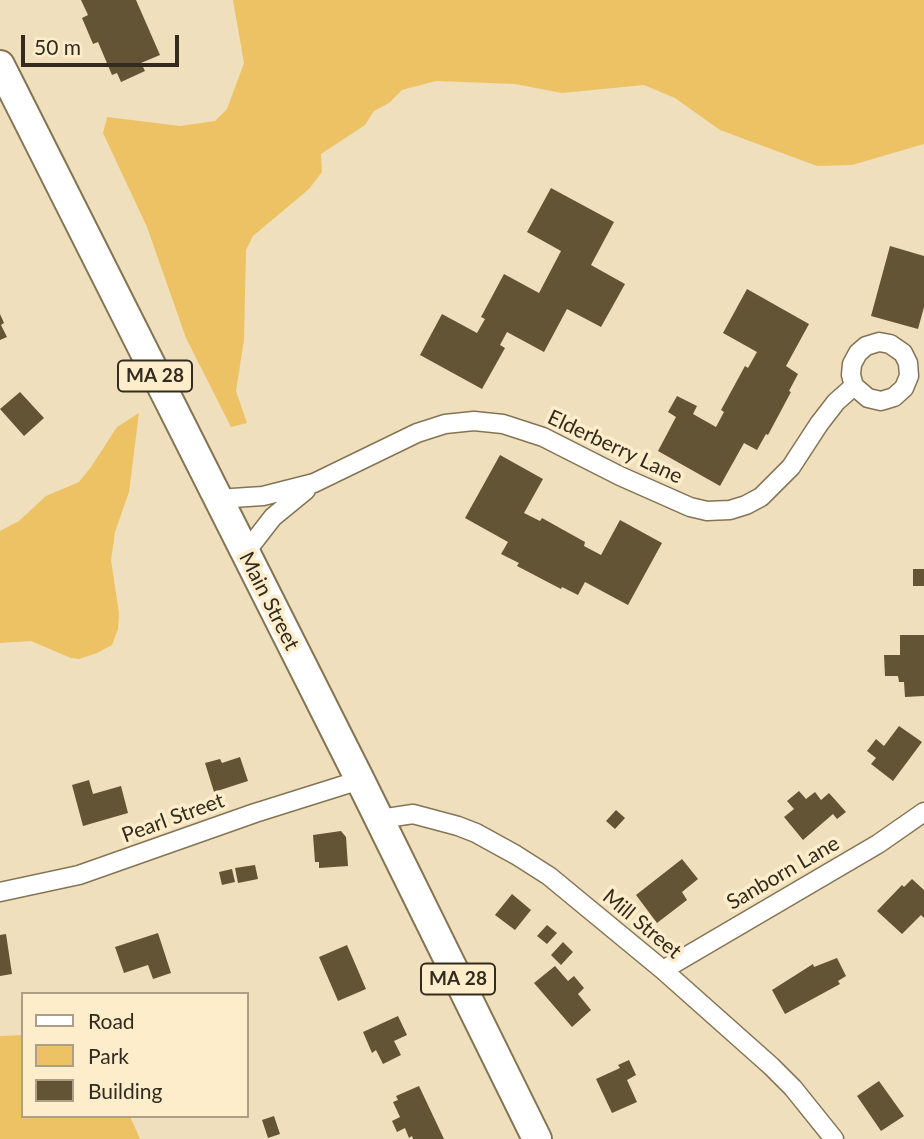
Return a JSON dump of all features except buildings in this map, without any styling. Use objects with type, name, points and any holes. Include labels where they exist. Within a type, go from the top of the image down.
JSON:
[{"type":"main road","name":"Main Street","points":[[0,65],[380,819],[537,1139]]},
{"type":"street","name":"Elderberry Lane","points":[[217,499],[263,496],[314,483],[426,429],[454,422],[493,422],[543,437],[620,476],[690,507],[707,511],[730,510],[751,503],[766,494],[791,467],[824,417],[854,386]]},
{"type":"street","name":"Elderberry Lane","points":[[244,553],[273,517],[314,483]]},
{"type":"street","name":"Pearl Street","points":[[0,892],[79,875],[279,805],[360,780]]},
{"type":"street","name":"Sanborn Lane","points":[[663,970],[878,844],[924,812]]},
{"type":"street","name":"Mill Street","points":[[380,819],[404,815],[422,816],[476,833],[549,876],[663,970],[783,1077],[834,1139]]},
{"type":"green space","points":[[233,0],[924,0],[924,144],[852,165],[817,166],[720,130],[675,98],[644,85],[562,93],[515,84],[436,81],[402,90],[389,103],[374,111],[365,125],[321,154],[322,172],[309,189],[253,236],[246,250],[244,340],[236,391],[247,423],[231,427],[186,338],[147,227],[103,133],[107,117],[180,126],[215,121],[227,109],[244,63]]},
{"type":"green space","points":[[139,413],[129,492],[115,532],[111,560],[119,613],[118,629],[112,645],[79,659],[31,641],[0,643],[0,531],[19,521],[46,496],[79,482],[117,427]]},
{"type":"green space","points":[[21,1035],[21,1118],[131,1118],[140,1139],[0,1139],[0,1036]]}]
